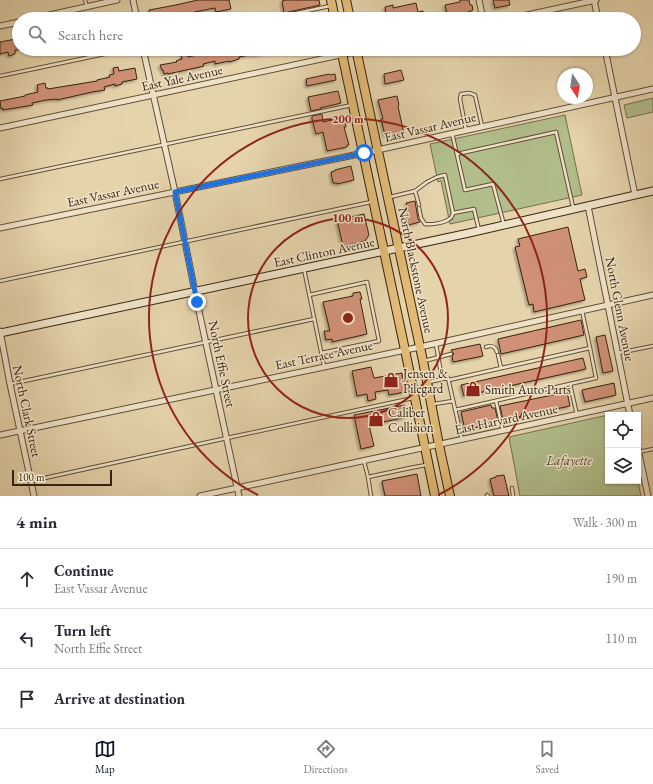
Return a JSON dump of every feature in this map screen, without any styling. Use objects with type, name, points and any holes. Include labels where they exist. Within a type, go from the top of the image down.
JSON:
[{"type":"main road","points":[[345,1],[348,12]]},
{"type":"main road","name":"North Blackstone Avenue","points":[[343,56],[435,496]]},
{"type":"main road","name":"North Blackstone Avenue","points":[[358,56],[450,496]]},
{"type":"main road","name":"East Clinton Avenue","points":[[0,332],[479,231],[653,191]]},
{"type":"street","points":[[64,12],[118,0]]},
{"type":"street","points":[[132,0],[135,12]]},
{"type":"street","points":[[479,0],[482,12]]},
{"type":"street","points":[[540,12],[595,0],[597,12]]},
{"type":"street","points":[[0,26],[12,23]]},
{"type":"street","name":"North Effie Street","points":[[145,56],[175,192],[239,496]]},
{"type":"street","name":"East Yale Avenue","points":[[0,128],[324,56]]},
{"type":"street","points":[[606,56],[636,195]]},
{"type":"street","name":"East Vassar Avenue","points":[[0,228],[378,150],[653,88]]},
{"type":"street","name":"North Glenn Avenue","points":[[588,206],[629,412]]},
{"type":"street","name":"East Terrace Avenue","points":[[0,435],[420,347],[653,295]]},
{"type":"street","name":"North Clark Street","points":[[0,332],[34,496]]},
{"type":"street","name":"East Harvard Avenue","points":[[200,496],[653,398]]},
{"type":"street","points":[[641,464],[648,496]]},
{"type":"lane","points":[[85,0],[87,7]]},
{"type":"lane","points":[[296,12],[332,3]]},
{"type":"lane","points":[[0,76],[95,56]]},
{"type":"lane","points":[[466,130],[460,99],[461,94],[468,93],[475,95],[482,126]]},
{"type":"lane","points":[[0,179],[353,104]]},
{"type":"lane","points":[[457,154],[556,132],[574,210]]},
{"type":"lane","points":[[452,133],[465,190],[493,184],[504,225]]},
{"type":"lane","points":[[388,197],[415,191],[427,182],[445,175],[453,214]]},
{"type":"lane","points":[[415,191],[421,218],[425,224],[428,225],[448,220],[453,214],[474,209],[479,231]]},
{"type":"lane","points":[[0,280],[374,201]]},
{"type":"lane","points":[[304,268],[324,367]]},
{"type":"lane","points":[[309,295],[367,282],[379,341],[321,353]]},
{"type":"lane","points":[[455,410],[596,378],[582,311]]},
{"type":"lane","points":[[10,384],[314,319]]},
{"type":"lane","points":[[436,343],[442,379]]},
{"type":"lane","points":[[486,347],[490,345],[496,348],[501,368]]},
{"type":"lane","points":[[617,354],[653,346]]},
{"type":"lane","points":[[427,383],[448,378],[449,380],[590,348]]},
{"type":"lane","points":[[423,361],[451,354]]},
{"type":"lane","points":[[449,380],[462,440]]},
{"type":"lane","points":[[570,384],[577,415]]},
{"type":"lane","points":[[31,481],[415,398]]},
{"type":"lane","points":[[431,405],[453,401]]},
{"type":"lane","points":[[496,401],[503,431]]},
{"type":"lane","points":[[641,451],[653,449]]},
{"type":"lane","points":[[364,461],[371,496]]},
{"type":"lane","points":[[368,477],[429,465]]},
{"type":"lane","points":[[512,488],[513,496]]},
{"type":"green space","points":[[653,98],[653,112],[627,118],[624,105]]},
{"type":"green space","points":[[565,115],[582,195],[450,224],[441,181],[438,182],[430,144]]},
{"type":"green space","name":"Lafayette","points":[[605,416],[605,484],[639,484],[641,496],[520,496],[509,437]]},
{"type":"building","points":[[198,0],[229,0],[231,9],[216,12],[215,8],[194,12],[149,12],[149,10]]},
{"type":"building","points":[[319,0],[320,5],[284,12],[282,1]]},
{"type":"building","points":[[460,0],[469,0],[473,10],[468,12],[447,12],[445,5],[460,2]]},
{"type":"building","points":[[493,0],[509,0],[510,5],[495,8]]},
{"type":"building","points":[[416,3],[418,12],[386,12],[385,7],[393,5],[393,8]]},
{"type":"building","points":[[12,40],[12,55],[9,56],[8,52],[0,54],[0,42]]},
{"type":"building","points":[[181,56],[244,56],[229,62],[215,64],[215,61],[203,64],[204,66],[164,74],[160,65],[177,62],[176,61],[182,59]]},
{"type":"building","points":[[118,67],[119,71],[135,68],[137,79],[122,82],[122,84],[115,86],[115,84],[104,87],[105,90],[57,100],[46,100],[32,103],[33,105],[3,110],[3,108],[1,109],[0,101],[38,92],[37,85],[45,83],[46,88],[48,89],[97,81],[110,77],[109,75],[114,74],[113,68]]},
{"type":"building","points":[[401,70],[404,80],[385,84],[384,74]]},
{"type":"building","points":[[335,74],[336,80],[307,86],[306,79]]},
{"type":"building","points":[[338,91],[341,103],[311,111],[308,97]]},
{"type":"building","points":[[397,96],[404,134],[391,137],[390,134],[385,135],[378,100]]},
{"type":"building","points":[[322,114],[323,122],[344,117],[346,127],[344,127],[349,145],[347,145],[347,147],[327,151],[323,132],[316,134],[312,119],[312,116]]},
{"type":"building","points":[[351,166],[354,180],[337,184],[333,183],[331,172]]},
{"type":"building","points":[[415,201],[418,219],[420,222],[408,225],[405,211],[408,210],[406,203]]},
{"type":"building","points":[[364,214],[369,235],[365,241],[343,246],[337,220]]},
{"type":"building","points":[[568,227],[578,271],[585,269],[587,277],[580,279],[585,300],[534,312],[533,304],[529,305],[515,247],[520,246],[518,239]]},
{"type":"building","points":[[360,292],[367,334],[332,342],[332,339],[326,340],[324,331],[330,331],[323,302],[353,296],[353,293]]},
{"type":"building","points":[[581,320],[584,335],[501,354],[498,339]]},
{"type":"building","points":[[605,335],[613,371],[603,373],[596,337]]},
{"type":"building","points":[[480,344],[483,356],[453,362],[452,356],[454,354],[451,350]]},
{"type":"building","points":[[583,358],[586,369],[464,396],[461,385]]},
{"type":"building","points":[[371,367],[374,378],[402,373],[405,392],[389,395],[388,390],[375,392],[376,399],[368,401],[367,394],[357,396],[352,371]]},
{"type":"building","points":[[614,383],[616,395],[585,402],[582,390]]},
{"type":"building","points":[[567,392],[570,406],[503,420],[500,406]]},
{"type":"building","points":[[405,405],[407,417],[369,425],[374,446],[361,449],[354,415]]},
{"type":"building","points":[[491,405],[492,408],[495,408],[498,421],[465,430],[461,412]]},
{"type":"building","points":[[417,474],[421,496],[385,496],[382,481]]},
{"type":"building","points":[[504,475],[509,496],[494,496],[490,479],[496,476]]},
{"type":"place","name":"Jensen & Pilegard","points":[[391,380]]},
{"type":"place","name":"Smith Auto Parts","points":[[473,389]]},
{"type":"place","name":"Caliber Collision","points":[[376,419]]},
{"type":"route","points":[[197,302],[175,192],[364,153]]}]
